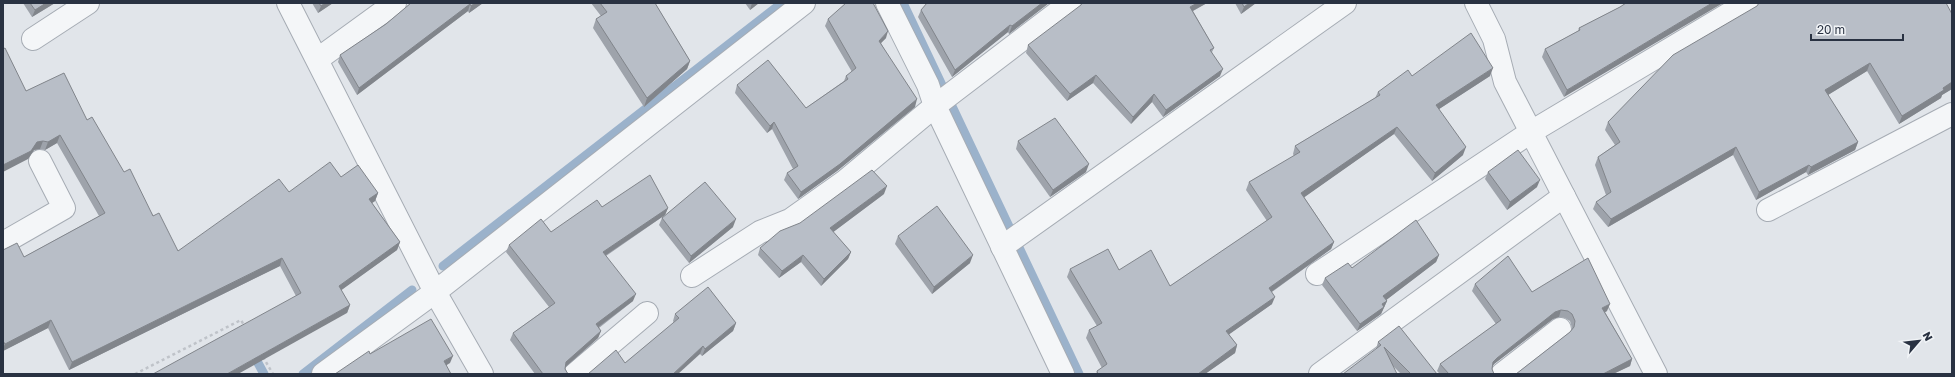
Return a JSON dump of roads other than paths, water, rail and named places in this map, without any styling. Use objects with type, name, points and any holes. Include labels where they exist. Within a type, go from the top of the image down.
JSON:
[{"type":"street","points":[[33,39],[88,3]]},
{"type":"street","points":[[288,3],[318,59],[435,292],[482,374]]},
{"type":"street","points":[[318,59],[395,3]]},
{"type":"street","points":[[323,374],[435,292],[804,3]]},
{"type":"street","points":[[887,3],[928,85],[935,106],[1063,374]]},
{"type":"street","points":[[692,276],[760,232],[790,220],[845,181],[935,106],[1070,3]]},
{"type":"street","points":[[1002,247],[1345,3]]},
{"type":"street","points":[[1476,3],[1494,39],[1505,82],[1656,374]]},
{"type":"street","points":[[1317,274],[1531,132],[1747,3]]},
{"type":"street","points":[[1768,210],[1952,114]]},
{"type":"street","points":[[3,243],[64,208],[40,161]]},
{"type":"street","points":[[1320,374],[1564,196]]},
{"type":"street","points":[[575,374],[647,313]]},
{"type":"street","points":[[1502,374],[1560,329]]},
{"type":"waterway","points":[[443,266],[782,3]]},
{"type":"waterway","points":[[903,3],[1079,374]]},
{"type":"waterway","points":[[303,374],[412,290]]},
{"type":"waterway","points":[[252,352],[264,374]]}]
